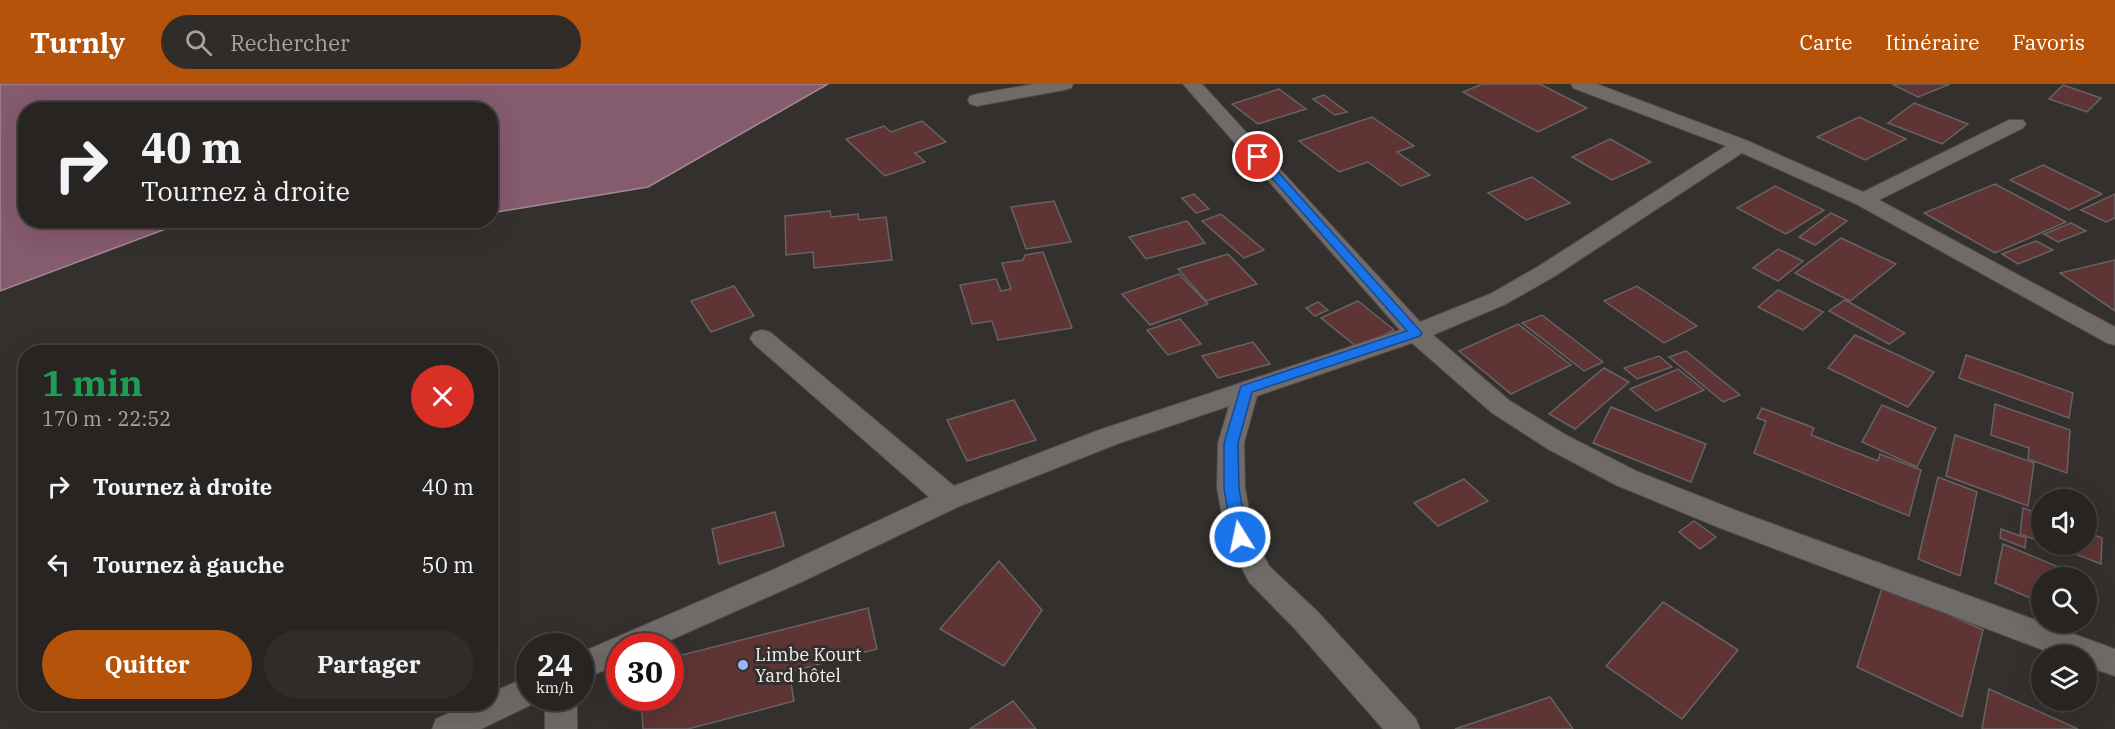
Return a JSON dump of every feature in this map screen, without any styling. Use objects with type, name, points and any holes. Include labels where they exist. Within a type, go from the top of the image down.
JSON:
[{"type":"street","points":[[977,100],[1064,84]]},
{"type":"street","points":[[1192,84],[1416,333],[1501,407],[1557,442],[1626,478],[1730,520],[2115,663]]},
{"type":"street","points":[[1580,84],[1741,146],[1863,200],[2115,337]]},
{"type":"street","points":[[1863,200],[2016,124]]},
{"type":"street","points":[[656,633],[787,576],[950,499],[1108,437],[1416,333],[1498,299],[1547,271],[1741,146]]},
{"type":"street","points":[[762,338],[950,499]]},
{"type":"street","points":[[1246,389],[1231,443],[1231,488],[1240,537],[1259,574],[1306,620],[1404,729]]},
{"type":"street","points":[[498,705],[516,697]]},
{"type":"street","points":[[448,729],[486,711]]},
{"type":"street","points":[[561,711],[561,729]]},
{"type":"shaded area","points":[[0,84],[828,84],[648,187],[498,212],[498,102],[18,102],[18,228],[168,228],[0,291]]},
{"type":"building","points":[[1482,84],[1540,84],[1587,108],[1538,132],[1463,92]]},
{"type":"building","points":[[1892,84],[1950,84],[1918,97]]},
{"type":"building","points":[[2063,85],[2101,98],[2087,112],[2049,99]]},
{"type":"building","points":[[1279,89],[1306,109],[1258,124],[1232,104]]},
{"type":"building","points":[[1324,95],[1347,112],[1335,115],[1313,99]]},
{"type":"building","points":[[1914,103],[1968,124],[1942,144],[1888,123]]},
{"type":"building","points":[[1372,117],[1414,146],[1397,152],[1430,175],[1401,186],[1368,162],[1339,172],[1299,141]]},
{"type":"building","points":[[1859,117],[1906,139],[1865,160],[1817,137]]},
{"type":"building","points":[[922,121],[946,142],[915,153],[925,162],[885,176],[846,139],[884,126],[891,132]]},
{"type":"building","points":[[1610,139],[1651,162],[1612,180],[1572,157]]},
{"type":"building","points":[[2043,165],[2102,194],[2069,210],[2010,180]]},
{"type":"building","points":[[1532,177],[1570,203],[1526,220],[1488,193]]},
{"type":"building","points":[[1995,184],[2066,222],[1995,253],[1924,213]]},
{"type":"building","points":[[1775,186],[1824,210],[1786,234],[1737,208]]},
{"type":"building","points":[[1194,194],[1209,209],[1196,213],[1182,198]]},
{"type":"building","points":[[2115,194],[2115,218],[2106,222],[2081,210]]},
{"type":"building","points":[[1054,201],[1071,242],[1026,249],[1011,207]]},
{"type":"building","points":[[830,211],[831,217],[858,214],[859,220],[886,217],[892,260],[814,268],[813,252],[786,255],[785,216]]},
{"type":"building","points":[[1831,213],[1847,221],[1815,245],[1799,237]]},
{"type":"building","points":[[1221,214],[1264,250],[1244,258],[1202,221]]},
{"type":"building","points":[[1187,221],[1205,243],[1146,259],[1129,237]]},
{"type":"building","points":[[2071,223],[2086,231],[2058,242],[2044,234]]},
{"type":"building","points":[[1841,238],[1896,264],[1850,301],[1795,273]]},
{"type":"building","points":[[2036,241],[2053,250],[2018,264],[2002,254]]},
{"type":"building","points":[[1778,249],[1803,261],[1778,281],[1753,268]]},
{"type":"building","points":[[1043,252],[1072,328],[998,340],[992,321],[972,324],[960,285],[996,279],[1001,291],[1011,289],[1002,263],[1023,260],[1025,255]]},
{"type":"building","points":[[1228,254],[1257,284],[1206,301],[1178,269]]},
{"type":"building","points":[[2115,260],[2115,311],[2060,273]]},
{"type":"building","points":[[1179,274],[1208,304],[1150,325],[1122,294]]},
{"type":"building","points":[[734,286],[754,316],[711,332],[691,301]]},
{"type":"building","points":[[1637,286],[1697,326],[1664,343],[1604,301]]},
{"type":"building","points":[[1778,290],[1823,312],[1803,330],[1758,307]]},
{"type":"building","points":[[1845,300],[1905,333],[1889,344],[1829,311]]},
{"type":"building","points":[[1358,301],[1394,330],[1357,347],[1321,318]]},
{"type":"building","points":[[1318,302],[1328,310],[1315,316],[1306,308]]},
{"type":"building","points":[[1542,315],[1603,362],[1584,371],[1522,323]]},
{"type":"building","points":[[1180,319],[1201,344],[1168,355],[1147,330]]},
{"type":"building","points":[[1518,324],[1571,365],[1511,394],[1459,351]]},
{"type":"building","points":[[1855,335],[1934,372],[1908,407],[1828,368]]},
{"type":"building","points":[[1253,342],[1270,364],[1218,378],[1202,356]]},
{"type":"building","points":[[1686,351],[1740,395],[1723,402],[1669,357]]},
{"type":"building","points":[[1966,355],[2073,393],[2069,418],[1959,378]]},
{"type":"building","points":[[1659,356],[1672,367],[1637,379],[1624,368]]},
{"type":"building","points":[[1604,368],[1629,382],[1575,429],[1549,414]]},
{"type":"building","points":[[1678,369],[1704,390],[1656,411],[1630,389]]},
{"type":"building","points":[[1014,400],[1036,440],[967,461],[947,420]]},
{"type":"building","points":[[1995,404],[2070,430],[2067,473],[2028,459],[2029,448],[1991,435]]},
{"type":"building","points":[[1882,405],[1936,428],[1917,467],[1862,442]]},
{"type":"building","points":[[1611,407],[1706,444],[1691,482],[1593,443]]},
{"type":"building","points":[[1762,408],[1814,428],[1811,435],[1878,461],[1880,454],[1921,470],[1909,516],[1754,453],[1766,421],[1757,418]]},
{"type":"building","points":[[1955,435],[2034,463],[2028,506],[1946,476]]},
{"type":"building","points":[[1938,477],[1977,492],[1960,576],[1918,559]]},
{"type":"building","points":[[1464,479],[1488,501],[1438,526],[1414,503]]},
{"type":"building","points":[[2023,508],[2031,511],[2031,538],[2020,534]]},
{"type":"building","points":[[775,512],[784,546],[719,564],[712,529]]},
{"type":"building","points":[[1694,521],[1716,537],[1700,549],[1679,532]]},
{"type":"building","points":[[2001,529],[2026,538],[2025,548],[2000,538]]},
{"type":"building","points":[[2097,536],[2102,538],[2101,564],[2078,555],[2097,555]]},
{"type":"building","points":[[2003,544],[2058,567],[2031,567],[2031,598],[1995,583]]},
{"type":"building","points":[[999,561],[1042,610],[1004,666],[940,629]]},
{"type":"building","points":[[1883,585],[1983,630],[1962,717],[1857,667]]},
{"type":"building","points":[[1663,602],[1738,650],[1682,719],[1606,666]]},
{"type":"building","name":"Limbe Kourt Yard hôtel","points":[[868,608],[877,649],[789,672],[794,701],[688,729],[643,729],[642,711],[684,711],[684,654]]},
{"type":"building","points":[[1989,689],[2031,708],[2031,711],[2038,711],[2078,729],[1982,729]]},
{"type":"building","points":[[1550,697],[1573,729],[1455,729]]},
{"type":"building","points":[[1013,701],[1036,729],[970,729]]},
{"type":"place","name":"Limbe Kourt Yard hôtel","points":[[743,665]]},
{"type":"route","points":[[1240,537],[1231,488],[1231,443],[1246,389],[1416,333],[1258,157]]}]
